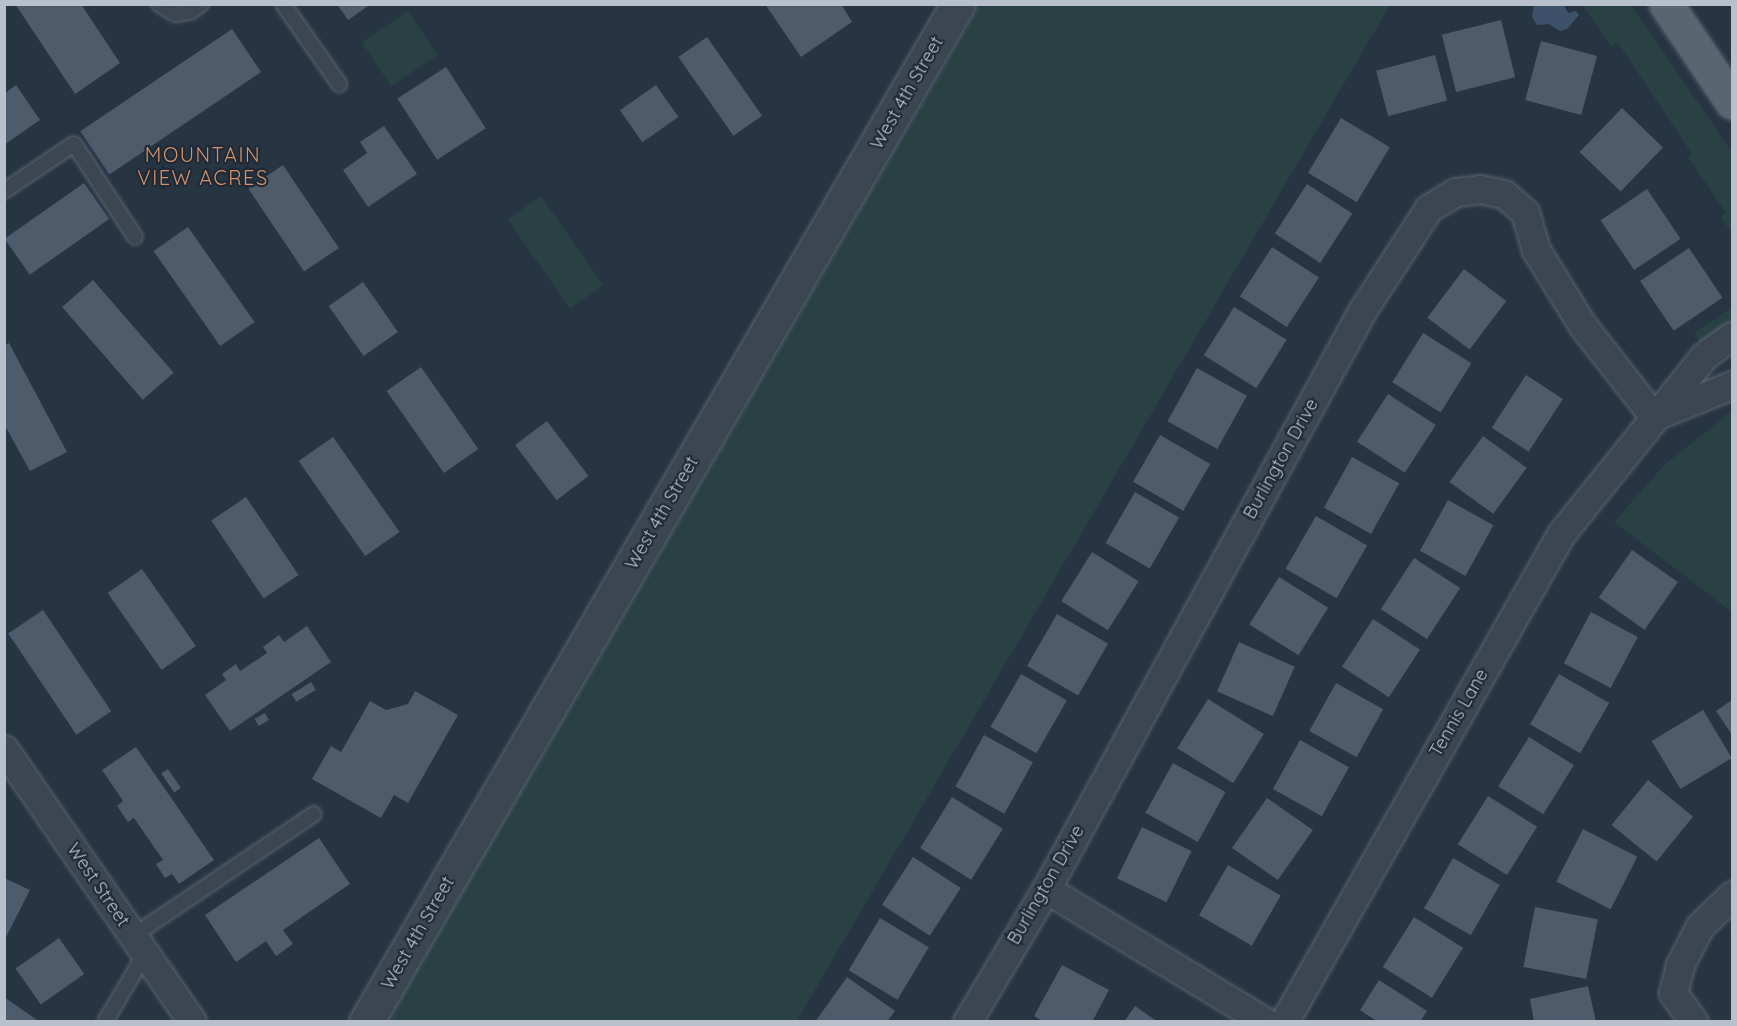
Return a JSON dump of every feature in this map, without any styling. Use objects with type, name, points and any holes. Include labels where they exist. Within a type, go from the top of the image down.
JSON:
[{"type":"main road","points":[[1666,4],[1732,102]]},
{"type":"street","name":"West 4th Street","points":[[366,1022],[958,4]]},
{"type":"street","name":"Burlington Drive","points":[[967,1022],[1046,889],[1362,311],[1429,208],[1456,192],[1480,189],[1504,194],[1524,212],[1536,250],[1577,316],[1624,383],[1654,417]]},
{"type":"street","name":"Tennis Lane","points":[[1284,1022],[1561,534],[1704,356],[1732,336]]},
{"type":"street","name":"Tennis Lane","points":[[1654,417],[1732,384]]},
{"type":"street","name":"West Street","points":[[4,749],[192,1022]]},
{"type":"street","points":[[1046,889],[1266,1022]]},
{"type":"street","points":[[1694,1022],[1673,993],[1680,965],[1700,926],[1732,895]]},
{"type":"lane","points":[[159,4],[175,14],[190,12],[201,4]]},
{"type":"lane","points":[[283,4],[339,84]]},
{"type":"lane","points":[[4,191],[74,144],[135,237]]},
{"type":"lane","points":[[105,1022],[139,945],[314,814]]},
{"type":"green space","points":[[980,5],[1390,5],[797,1021],[388,1021]]},
{"type":"green space","points":[[1582,5],[1631,5],[1732,152],[1732,234],[1721,217],[1726,213],[1688,157],[1692,154],[1618,43],[1611,46]]},
{"type":"green space","points":[[408,11],[438,55],[391,86],[362,42]]},
{"type":"green space","points":[[541,196],[604,285],[570,309],[507,220]]},
{"type":"green space","points":[[1732,307],[1732,322],[1701,344],[1694,333]]},
{"type":"green space","points":[[1732,411],[1732,612],[1614,522],[1665,464]]},
{"type":"water","points":[[1534,4],[1564,5],[1568,13],[1576,11],[1579,15],[1567,29],[1560,31],[1549,24],[1537,25],[1532,17]]},
{"type":"building","points":[[15,4],[81,4],[120,63],[75,94]]},
{"type":"building","points":[[337,4],[371,4],[348,20]]},
{"type":"building","points":[[765,4],[841,4],[852,22],[801,57]]},
{"type":"building","points":[[1501,20],[1515,77],[1456,92],[1442,35]]},
{"type":"building","points":[[232,29],[261,72],[109,174],[80,131]]},
{"type":"building","points":[[707,37],[762,116],[733,136],[678,57]]},
{"type":"building","points":[[1541,41],[1597,56],[1581,115],[1525,100]]},
{"type":"building","points":[[1435,55],[1447,100],[1388,116],[1376,71]]},
{"type":"building","points":[[446,67],[486,128],[437,160],[397,99]]},
{"type":"building","points":[[16,85],[40,120],[4,145],[4,94]]},
{"type":"building","points":[[656,85],[678,117],[642,142],[620,110]]},
{"type":"building","points":[[1622,108],[1663,148],[1621,191],[1580,152]]},
{"type":"building","points":[[1341,118],[1390,147],[1357,202],[1308,173]]},
{"type":"building","points":[[384,126],[417,174],[368,207],[343,170],[367,153],[360,142]]},
{"type":"building","points":[[283,165],[339,248],[304,271],[248,188]]},
{"type":"building","points":[[84,183],[109,219],[30,275],[5,239]]},
{"type":"building","points":[[1307,184],[1352,213],[1320,263],[1275,233]]},
{"type":"building","points":[[1647,189],[1681,239],[1634,270],[1601,220]]},
{"type":"building","points":[[188,227],[255,322],[220,346],[154,251]]},
{"type":"building","points":[[1272,247],[1319,277],[1287,327],[1240,296]]},
{"type":"building","points":[[1689,248],[1723,298],[1674,331],[1640,281]]},
{"type":"building","points":[[1464,269],[1506,301],[1470,350],[1427,318]]},
{"type":"building","points":[[93,280],[174,373],[143,400],[62,307]]},
{"type":"building","points":[[363,282],[398,332],[364,356],[329,306]]},
{"type":"building","points":[[1234,307],[1287,340],[1256,388],[1204,355]]},
{"type":"building","points":[[1423,333],[1471,363],[1441,412],[1392,382]]},
{"type":"building","points":[[9,343],[67,452],[30,471],[4,424],[4,346]]},
{"type":"building","points":[[421,367],[478,449],[444,473],[387,391]]},
{"type":"building","points":[[1197,368],[1247,396],[1217,449],[1167,421]]},
{"type":"building","points":[[1526,375],[1563,399],[1529,452],[1492,428]]},
{"type":"building","points":[[1388,394],[1436,425],[1405,473],[1357,442]]},
{"type":"building","points":[[547,421],[589,476],[557,500],[515,445]]},
{"type":"building","points":[[1160,435],[1210,464],[1183,511],[1133,482]]},
{"type":"building","points":[[1483,436],[1527,468],[1493,514],[1449,482]]},
{"type":"building","points":[[333,437],[400,532],[365,556],[299,461]]},
{"type":"building","points":[[1352,457],[1399,483],[1371,534],[1324,508]]},
{"type":"building","points":[[1135,492],[1179,518],[1150,569],[1106,543]]},
{"type":"building","points":[[246,497],[299,575],[264,598],[211,520]]},
{"type":"building","points":[[1448,500],[1493,525],[1465,576],[1420,551]]},
{"type":"building","points":[[1316,516],[1367,545],[1337,598],[1286,569]]},
{"type":"building","points":[[1632,550],[1678,582],[1645,630],[1599,598]]},
{"type":"building","points":[[1092,552],[1139,581],[1108,630],[1061,601]]},
{"type":"building","points":[[1414,558],[1460,588],[1427,639],[1381,609]]},
{"type":"building","points":[[142,569],[196,646],[162,670],[108,593]]},
{"type":"building","points":[[1279,577],[1328,608],[1299,655],[1249,624]]},
{"type":"building","points":[[43,610],[111,711],[76,735],[8,633]]},
{"type":"building","points":[[1591,612],[1638,637],[1611,688],[1564,663]]},
{"type":"building","points":[[1057,614],[1108,644],[1078,695],[1027,666]]},
{"type":"building","points":[[1373,619],[1420,649],[1389,697],[1342,667]]},
{"type":"building","points":[[307,626],[331,662],[230,731],[205,695],[226,680],[222,674],[236,664],[240,671],[267,653],[263,647],[279,635],[284,642]]},
{"type":"building","points":[[1239,642],[1295,667],[1273,716],[1217,691]]},
{"type":"building","points":[[1021,674],[1067,700],[1036,753],[990,727]]},
{"type":"building","points":[[1559,674],[1609,703],[1580,753],[1530,724]]},
{"type":"building","points":[[311,682],[316,690],[296,702],[291,694]]},
{"type":"building","points":[[1336,683],[1383,709],[1357,757],[1309,731]]},
{"type":"building","points":[[415,691],[458,715],[408,803],[394,795],[381,818],[312,779],[331,746],[341,752],[370,701],[386,710],[408,704]]},
{"type":"building","points":[[1208,699],[1264,734],[1233,783],[1177,748]]},
{"type":"building","points":[[1732,700],[1732,735],[1716,711]]},
{"type":"building","points":[[1703,710],[1732,758],[1680,789],[1652,741]]},
{"type":"building","points":[[265,713],[269,720],[259,726],[255,719]]},
{"type":"building","points":[[984,735],[1033,762],[1004,814],[955,787]]},
{"type":"building","points":[[1529,737],[1574,765],[1543,814],[1498,786]]},
{"type":"building","points":[[1300,740],[1349,767],[1322,816],[1273,789]]},
{"type":"building","points":[[136,747],[214,860],[179,884],[172,874],[165,878],[156,864],[163,860],[134,818],[128,822],[117,806],[123,801],[102,770]]},
{"type":"building","points":[[1173,763],[1225,792],[1198,842],[1145,813]]},
{"type":"building","points":[[168,769],[181,788],[174,793],[161,773]]},
{"type":"building","points":[[1648,780],[1693,817],[1657,862],[1611,825]]},
{"type":"building","points":[[1488,796],[1537,827],[1507,875],[1458,844]]},
{"type":"building","points":[[952,797],[1003,829],[971,880],[920,848]]},
{"type":"building","points":[[1267,798],[1313,830],[1278,880],[1232,848]]},
{"type":"building","points":[[1142,827],[1191,851],[1166,902],[1117,878]]},
{"type":"building","points":[[1583,829],[1637,857],[1611,909],[1556,882]]},
{"type":"building","points":[[319,838],[350,884],[283,930],[293,944],[276,956],[266,941],[236,962],[205,915]]},
{"type":"building","points":[[913,857],[961,888],[930,936],[882,905]]},
{"type":"building","points":[[1453,858],[1500,885],[1471,935],[1424,908]]},
{"type":"building","points":[[1228,865],[1281,896],[1252,946],[1199,915]]},
{"type":"building","points":[[4,878],[30,890],[4,941]]},
{"type":"building","points":[[1535,907],[1598,919],[1586,979],[1523,967]]},
{"type":"building","points":[[1414,917],[1463,948],[1432,998],[1383,967]]},
{"type":"building","points":[[880,918],[929,947],[897,1000],[849,970]]},
{"type":"building","points":[[59,938],[84,974],[41,1004],[16,968]]},
{"type":"building","points":[[1062,965],[1109,990],[1092,1022],[1044,1022],[1034,1016]]},
{"type":"building","points":[[847,977],[895,1011],[887,1022],[815,1022]]},
{"type":"building","points":[[1379,980],[1427,1011],[1420,1022],[1378,1022],[1360,1010]]},
{"type":"building","points":[[1588,986],[1596,1022],[1534,1022],[1530,999]]},
{"type":"building","points":[[4,997],[40,1022],[4,1022]]},
{"type":"building","points":[[1135,1006],[1158,1022],[1124,1022]]},
{"type":"district","name":"MOUNTAIN VIEW ACRES","points":[[203,166]]}]
